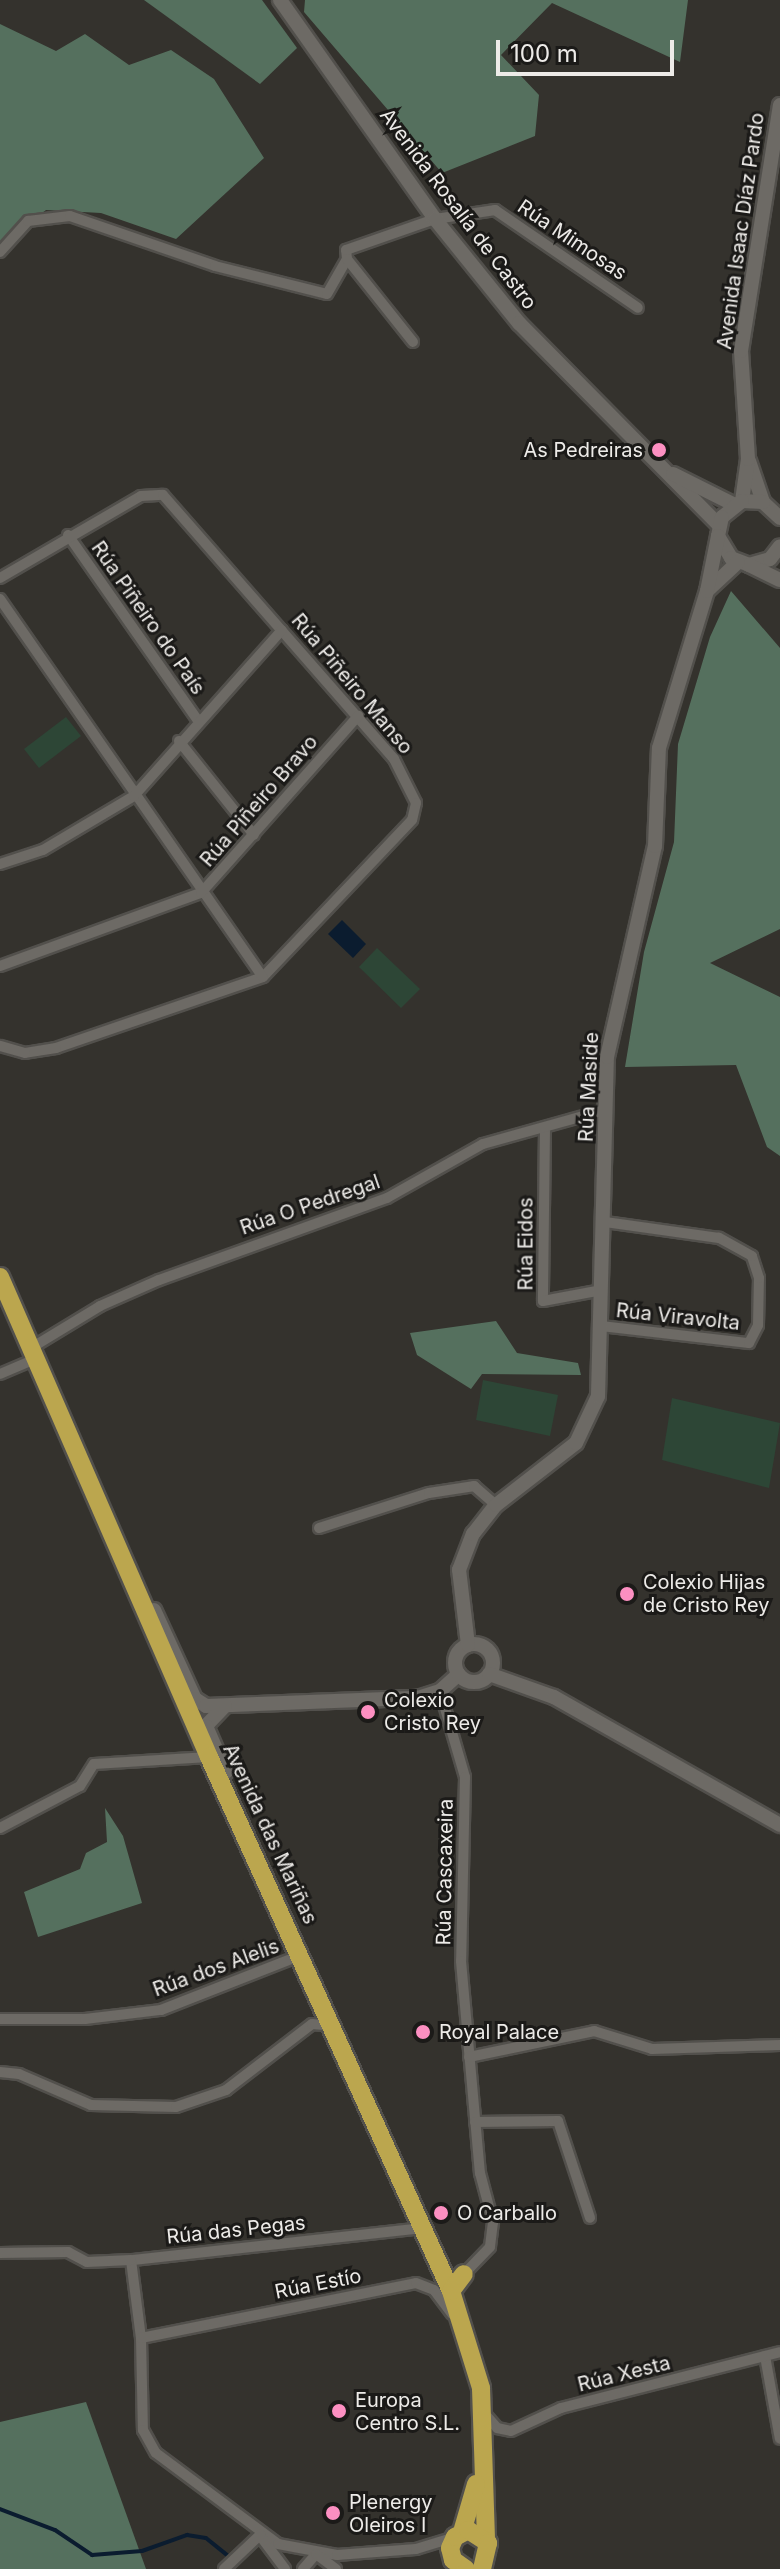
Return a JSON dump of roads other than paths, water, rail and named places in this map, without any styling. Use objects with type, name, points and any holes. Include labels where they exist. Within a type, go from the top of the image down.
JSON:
[{"type":"highway","name":"Avenida das Mariñas","points":[[0,1277],[209,1757],[333,2026],[472,2345],[485,2414],[486,2538],[490,2548],[457,2557],[472,2500],[485,2414]]},
{"type":"highway","points":[[442,2271],[464,2274],[451,2291]]},
{"type":"street","name":"Avenida Rosalía de Castro","points":[[280,0],[435,219],[519,323],[718,530],[724,552],[744,564]]},
{"type":"street","name":"Avenida Isaac Díaz Pardo","points":[[763,502],[748,459],[741,351],[780,105]]},
{"type":"street","name":"Rúa Mimosas","points":[[347,259],[346,250],[360,243],[435,219],[495,210],[638,308]]},
{"type":"street","points":[[0,252],[28,221],[70,216],[215,266],[327,294],[347,259],[413,342]]},
{"type":"street","name":"Avenida Isaac Díaz Pardo","points":[[738,502],[748,459]]},
{"type":"street","name":"Avenida Rosalía de Castro","points":[[654,463],[738,502]]},
{"type":"street","name":"Rúa Piñeiro Manso","points":[[0,578],[68,535],[141,496],[163,495],[358,716],[411,787],[416,803],[412,820],[263,977],[56,1048],[25,1053],[0,1046]]},
{"type":"street","points":[[718,530],[738,502],[763,502],[780,518]]},
{"type":"street","name":"Rúa Maside","points":[[468,1645],[459,1570],[473,1534],[496,1505],[576,1443],[598,1396],[605,1222],[605,1110],[613,1016],[655,846],[659,748],[707,591],[718,530]]},
{"type":"street","name":"Rúa Piñeiro do País","points":[[68,535],[198,721]]},
{"type":"street","name":"Rúa Maside","points":[[707,591],[744,564],[770,559],[780,546]]},
{"type":"street","points":[[744,564],[780,580]]},
{"type":"street","points":[[0,599],[201,893],[263,977]]},
{"type":"street","points":[[0,864],[43,850],[134,796],[179,741],[282,630]]},
{"type":"street","name":"Rúa Piñeiro Bravo","points":[[0,966],[201,893],[358,716]]},
{"type":"street","points":[[179,741],[254,835]]},
{"type":"street","name":"Rúa O Pedregal","points":[[0,1374],[100,1306],[159,1280],[387,1198],[483,1144],[605,1110]]},
{"type":"street","name":"Rúa Eidos","points":[[545,1129],[543,1301],[602,1290]]},
{"type":"street","name":"Rúa Viravolta","points":[[601,1326],[749,1343],[758,1325],[759,1278],[752,1256],[719,1238],[605,1222]]},
{"type":"street","points":[[319,1528],[429,1493],[474,1486],[496,1505]]},
{"type":"street","points":[[133,1580],[156,1613],[195,1699],[206,1706],[339,1704],[440,1691],[459,1674]]},
{"type":"street","points":[[468,1645],[488,1650],[493,1662],[489,1674],[474,1682],[459,1674],[456,1657],[468,1645]]},
{"type":"street","points":[[489,1674],[554,1697],[780,1825]]},
{"type":"street","name":"Rúa Cascaxeira","points":[[440,1691],[465,1777],[461,1961],[480,2173],[493,2222],[490,2247],[464,2274]]},
{"type":"street","points":[[226,1706],[206,1726],[252,1832],[253,1852]]},
{"type":"street","points":[[0,1828],[80,1786],[94,1764],[209,1757]]},
{"type":"street","name":"Rúa dos Alelis","points":[[0,2019],[85,2019],[161,2010],[301,1955]]},
{"type":"street","points":[[0,2072],[19,2074],[91,2105],[176,2107],[226,2090],[312,2024],[333,2026]]},
{"type":"street","points":[[469,2057],[594,2031],[652,2049],[780,2045]]},
{"type":"street","points":[[475,2122],[558,2121],[590,2218]]},
{"type":"street","name":"Rúa das Pegas","points":[[0,2253],[68,2252],[87,2262],[131,2260],[423,2228]]},
{"type":"street","points":[[131,2260],[141,2338],[143,2430],[156,2453],[260,2535],[285,2569]]},
{"type":"street","name":"Rúa Estío","points":[[141,2338],[416,2283],[434,2290],[472,2345]]},
{"type":"street","name":"Rúa Xesta","points":[[485,2414],[497,2428],[511,2431],[561,2408],[780,2352]]},
{"type":"street","points":[[765,2356],[780,2439]]},
{"type":"street","points":[[260,2535],[316,2554],[337,2569],[356,2554]]},
{"type":"street","points":[[224,2569],[260,2535]]},
{"type":"street","points":[[303,2569],[316,2554],[457,2557]]},
{"type":"water","points":[[342,920],[366,944],[353,958],[328,934]]},
{"type":"waterway","points":[[0,2509],[55,2530],[92,2555],[142,2551],[187,2535],[206,2538],[228,2556]]},
{"type":"place","name":"As Pedreiras","points":[[659,450]]},
{"type":"place","name":"Colexio Hijas de Cristo Rey","points":[[627,1594]]},
{"type":"place","name":"Colexio Cristo Rey","points":[[368,1712]]},
{"type":"place","name":"Royal Palace","points":[[423,2032]]},
{"type":"place","name":"O Carballo","points":[[441,2213]]},
{"type":"place","name":"Europa Centro S.L.","points":[[339,2411]]},
{"type":"place","name":"Plenergy Oleiros I","points":[[333,2513]]}]
